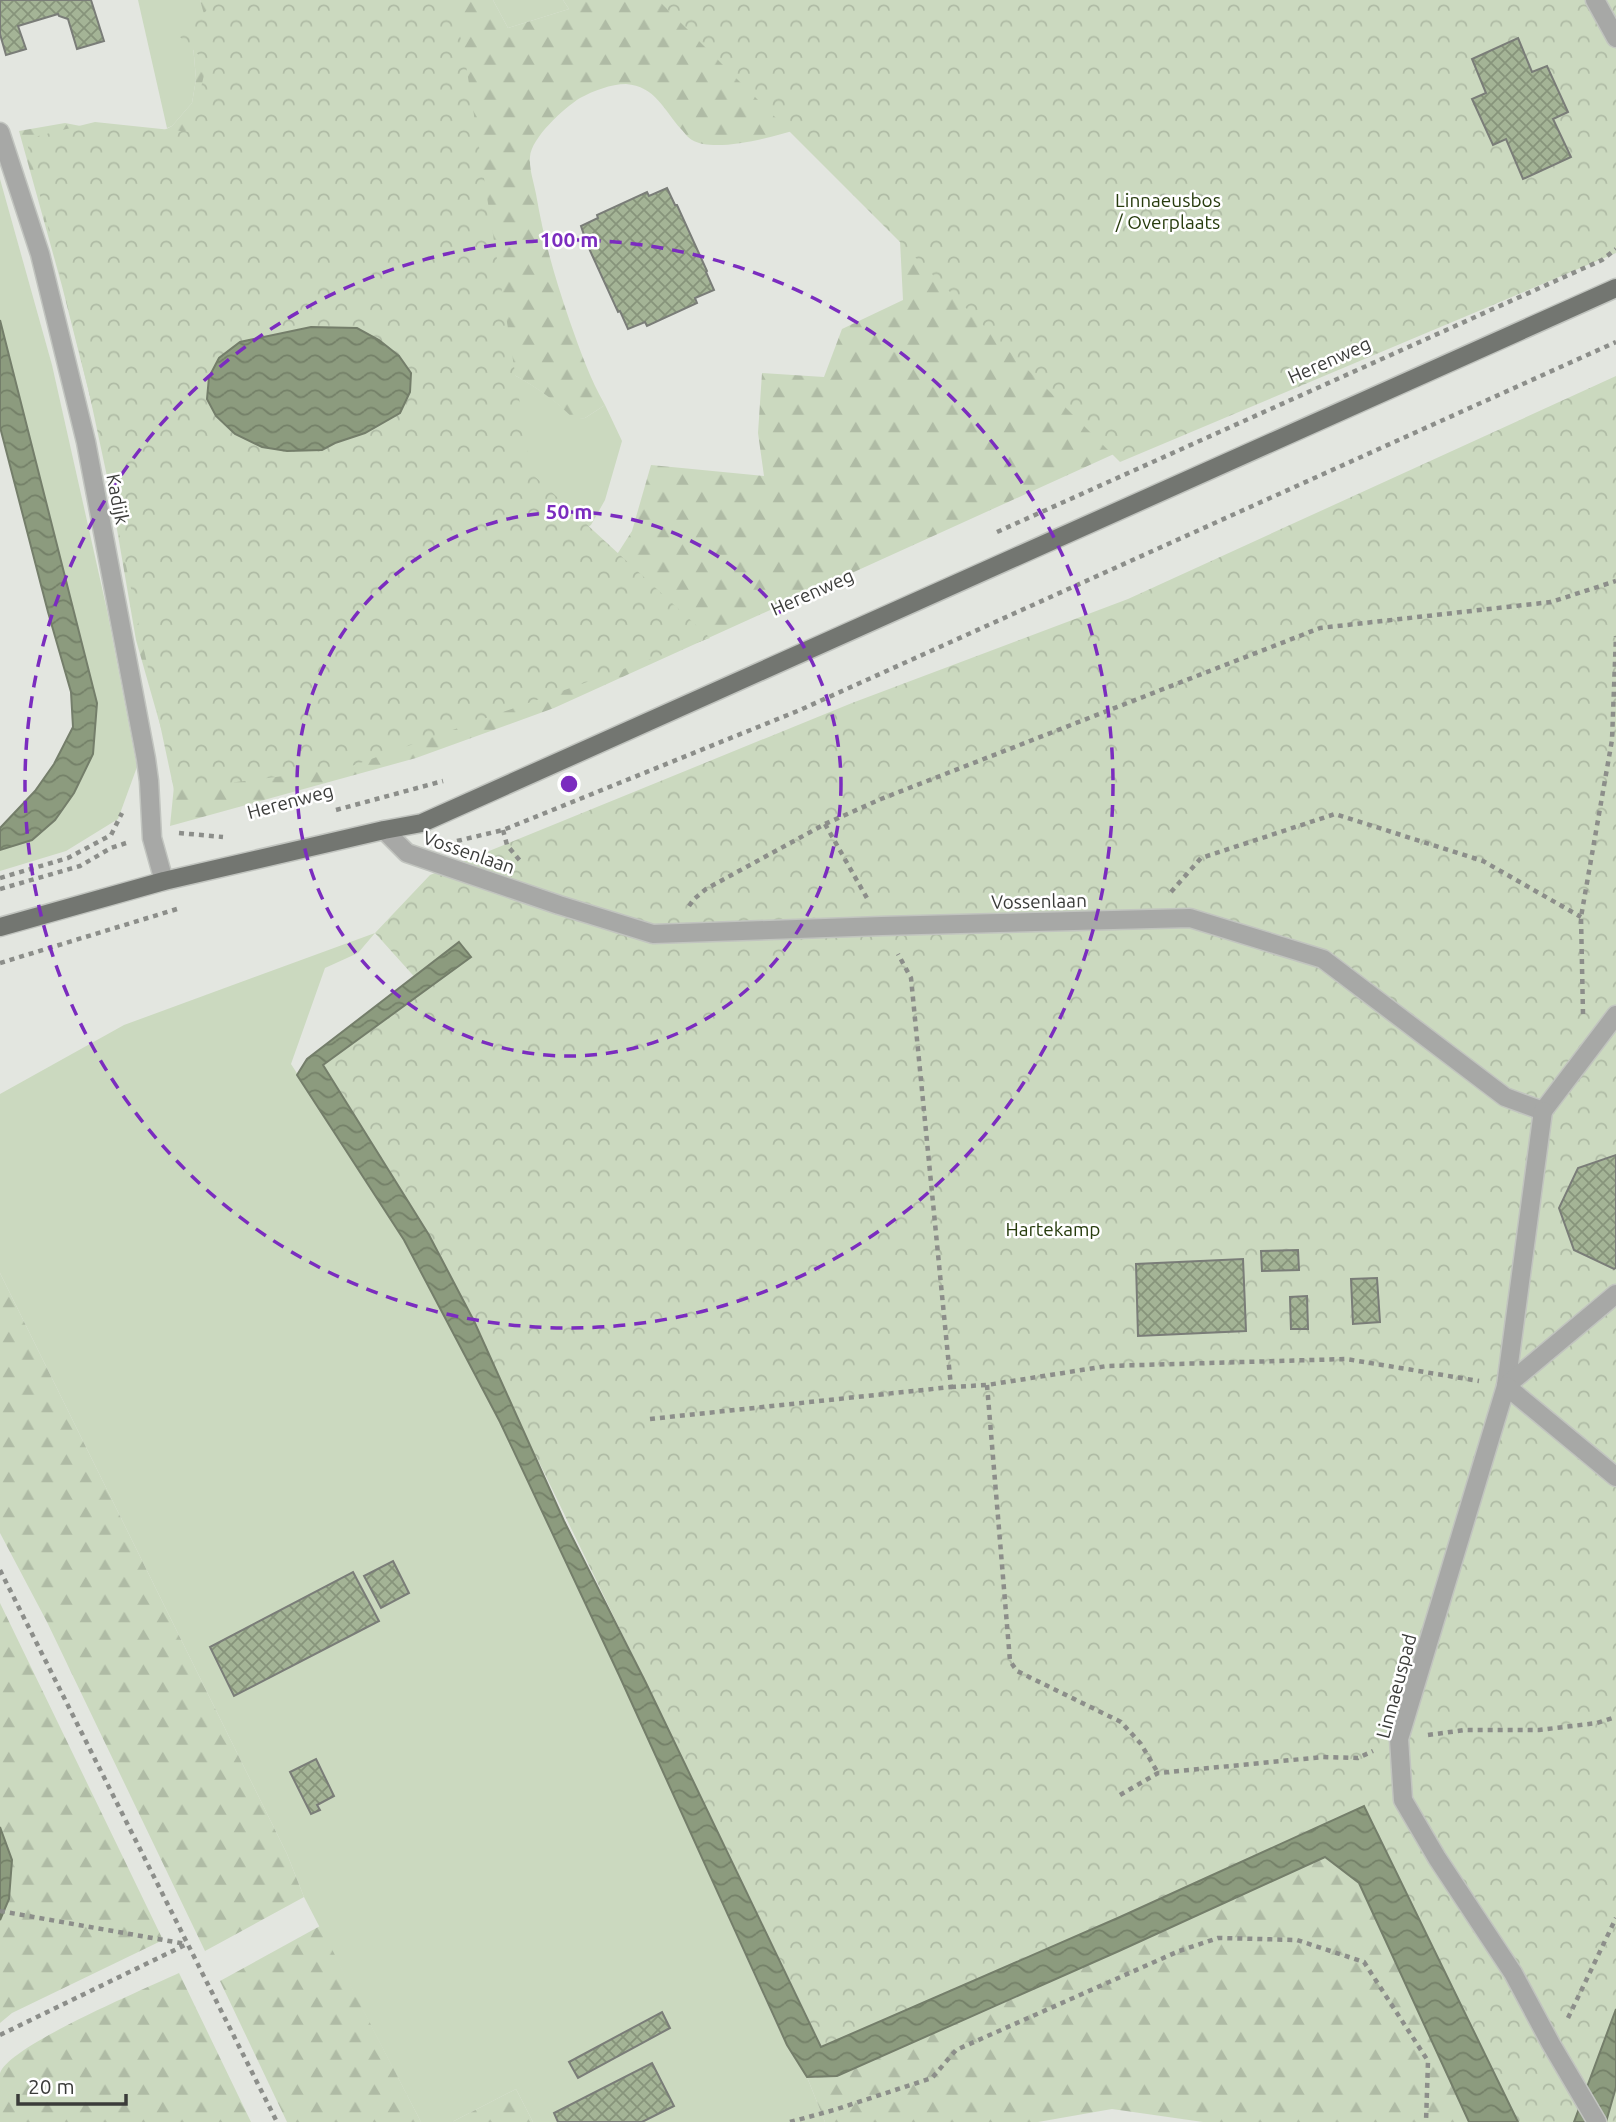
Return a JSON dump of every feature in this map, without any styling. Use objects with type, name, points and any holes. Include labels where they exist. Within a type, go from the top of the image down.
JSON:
[{"type":"main road","points":[[0,927],[163,881],[422,823],[1616,288]]},
{"type":"street","points":[[1594,0],[1616,37]]},
{"type":"street","name":"Kadijk","points":[[0,132],[40,254],[86,442],[149,781],[152,838],[163,881]]},
{"type":"street","name":"Vossenlaan","points":[[384,830],[407,853],[653,934],[1189,918],[1323,959],[1505,1097],[1543,1111]]},
{"type":"street","points":[[1543,1111],[1616,1015]]},
{"type":"street","name":"Linnaeuspad","points":[[1543,1111],[1506,1386],[1399,1740],[1403,1800],[1437,1858],[1513,1973],[1597,2122]]},
{"type":"street","points":[[1616,1294],[1506,1386],[1616,1477]]},
{"type":"path","name":"Herenweg","points":[[991,534],[1602,260],[1616,249]]},
{"type":"path","points":[[503,830],[800,710],[1616,342]]},
{"type":"path","points":[[675,933],[694,899],[706,889],[825,824],[881,799],[1320,628],[1551,602],[1616,581]]},
{"type":"path","points":[[1584,1058],[1581,917],[1612,740],[1616,636]]},
{"type":"path","points":[[1612,740],[1616,732]]},
{"type":"path","name":"Herenweg","points":[[325,813],[444,780]]},
{"type":"path","points":[[0,878],[68,858],[111,835],[131,795],[149,781]]},
{"type":"path","points":[[1146,920],[1201,858],[1335,814],[1483,861],[1581,917]]},
{"type":"path","points":[[825,824],[911,978],[951,1387]]},
{"type":"path","name":"Herenweg","points":[[0,889],[80,866],[111,848],[152,838],[182,833],[233,838]]},
{"type":"path","points":[[0,963],[174,910]]},
{"type":"path","points":[[650,1419],[987,1385],[1107,1366],[1346,1359],[1506,1386]]},
{"type":"path","points":[[987,1385],[1010,1661],[1017,1671],[1121,1722],[1141,1744],[1158,1773]]},
{"type":"path","points":[[0,1570],[278,2122]]},
{"type":"path","points":[[1120,1795],[1158,1773],[1323,1757],[1358,1758],[1399,1740],[1465,1730],[1539,1730],[1597,1723],[1616,1717]]},
{"type":"path","points":[[0,1911],[187,1944]]},
{"type":"path","points":[[1551,2044],[1559,2039],[1616,1918]]},
{"type":"path","points":[[790,2122],[932,2078],[956,2050],[1179,1951],[1219,1938],[1297,1940],[1364,1962],[1428,2061],[1426,2122]]},
{"type":"path","points":[[0,2035],[187,1944]]},
{"type":"green space","points":[[138,0],[200,0],[205,14],[192,34],[196,79],[192,103],[172,126],[167,128]]},
{"type":"green space","points":[[200,0],[493,0],[508,28],[569,9],[563,0],[1464,0],[1557,253],[554,708],[416,758],[170,826],[174,786],[616,556],[632,531],[651,465],[764,476],[758,433],[762,373],[824,377],[842,329],[903,300],[898,201],[826,120],[758,140],[720,145],[704,144],[689,138],[652,94],[636,86],[614,85],[580,98],[557,116],[536,141],[530,157],[530,166],[546,244],[559,290],[586,364],[605,405],[585,418],[575,420],[533,386],[486,360],[161,728],[136,640],[103,448],[19,131],[65,123],[151,137],[172,126],[192,103],[196,79],[192,33],[204,14]]},
{"type":"green space","points":[[217,0],[453,0],[466,65],[531,473],[710,638],[346,768],[174,790],[89,392],[26,139],[95,122],[190,132],[207,63],[180,37]]},
{"type":"green space","points":[[493,0],[563,0],[569,9],[508,28]]},
{"type":"green space","name":"Linnaeusbos / Overplaats","points":[[658,0],[1616,0],[1616,253],[1120,462]]},
{"type":"green space","points":[[0,179],[52,365],[107,610],[137,767],[118,819],[66,851],[0,871],[0,850],[32,840],[97,703],[0,320]]},
{"type":"green space","points":[[486,360],[533,386],[575,419],[585,418],[605,405],[622,441],[605,500],[591,525],[574,536],[402,474]]},
{"type":"green space","name":"Hartekamp","points":[[1616,376],[1616,2122],[1512,2122],[1359,1826],[822,2047],[539,1462],[443,1300],[297,1075],[361,1031],[420,983],[375,933],[430,875],[852,703],[1128,599]]},
{"type":"green space","points":[[375,933],[358,953],[325,968],[291,1064],[404,1240],[500,1422],[619,1675],[776,2023],[807,2077],[825,2122],[533,2122],[516,2089],[452,2122],[421,2122],[304,1897],[287,1854],[0,1273],[0,1094],[124,1025]]},
{"type":"green space","points":[[0,1273],[287,1854],[304,1897],[205,1951],[47,1622],[0,1533]]},
{"type":"green space","points":[[0,1603],[163,1940],[12,2013],[0,2023],[0,1920],[9,1899],[12,1860],[0,1827]]},
{"type":"green space","points":[[1325,1857],[1359,1883],[1469,2122],[1203,2122],[1112,2109],[1038,2122],[825,2122],[807,2077],[815,2078],[1003,2003]]},
{"type":"green space","points":[[320,1926],[421,2122],[287,2122],[220,1981]]},
{"type":"green space","points":[[179,1973],[251,2122],[0,2122],[0,2073],[9,2061],[53,2033]]},
{"type":"green space","points":[[516,2089],[533,2122],[452,2122]]},
{"type":"water","points":[[0,320],[97,703],[93,754],[74,793],[55,820],[32,840],[0,850],[0,828],[35,791],[54,764],[73,727],[71,692],[0,427]]},
{"type":"water","points":[[311,327],[357,328],[379,340],[399,356],[411,373],[410,392],[400,413],[365,433],[322,450],[287,451],[262,447],[235,434],[216,416],[207,399],[209,377],[219,358],[240,342]]},
{"type":"water","points":[[459,942],[471,957],[323,1065],[429,1235],[474,1321],[564,1521],[646,1683],[821,2047],[1120,1917],[1364,1806],[1518,2122],[1469,2122],[1359,1883],[1325,1857],[837,2076],[807,2077],[787,2045],[619,1675],[500,1422],[404,1240],[297,1075],[307,1059]]},
{"type":"water","points":[[0,1827],[12,1860],[9,1899],[0,1920]]},
{"type":"water","points":[[1616,2009],[1616,2087],[1606,2122],[1574,2122]]},
{"type":"building","points":[[0,0],[91,0],[104,41],[77,49],[68,19],[58,14],[18,26],[26,49],[6,55],[0,34]]},
{"type":"building","points":[[1518,38],[1532,72],[1547,66],[1568,112],[1553,119],[1571,157],[1523,179],[1506,139],[1493,145],[1472,99],[1486,93],[1472,59]]},
{"type":"building","points":[[667,188],[714,290],[695,298],[697,303],[647,326],[645,322],[628,329],[581,226],[598,218],[597,215],[647,192],[649,196]]},
{"type":"building","points":[[1616,1155],[1614,1269],[1574,1250],[1559,1208],[1578,1168]]},
{"type":"building","points":[[1298,1250],[1299,1270],[1262,1271],[1261,1251]]},
{"type":"building","points":[[1243,1259],[1246,1331],[1138,1336],[1136,1264]]},
{"type":"building","points":[[1377,1278],[1380,1322],[1353,1324],[1351,1279]]},
{"type":"building","points":[[1307,1296],[1308,1329],[1291,1329],[1290,1297]]},
{"type":"building","points":[[393,1561],[409,1593],[381,1608],[364,1576]]},
{"type":"building","points":[[353,1572],[379,1621],[234,1696],[210,1647]]},
{"type":"building","points":[[316,1759],[334,1796],[317,1805],[320,1810],[311,1814],[290,1772]]},
{"type":"building","points":[[662,2012],[670,2028],[578,2078],[569,2062]]},
{"type":"building","points":[[652,2063],[674,2106],[642,2122],[558,2122],[554,2113]]}]
